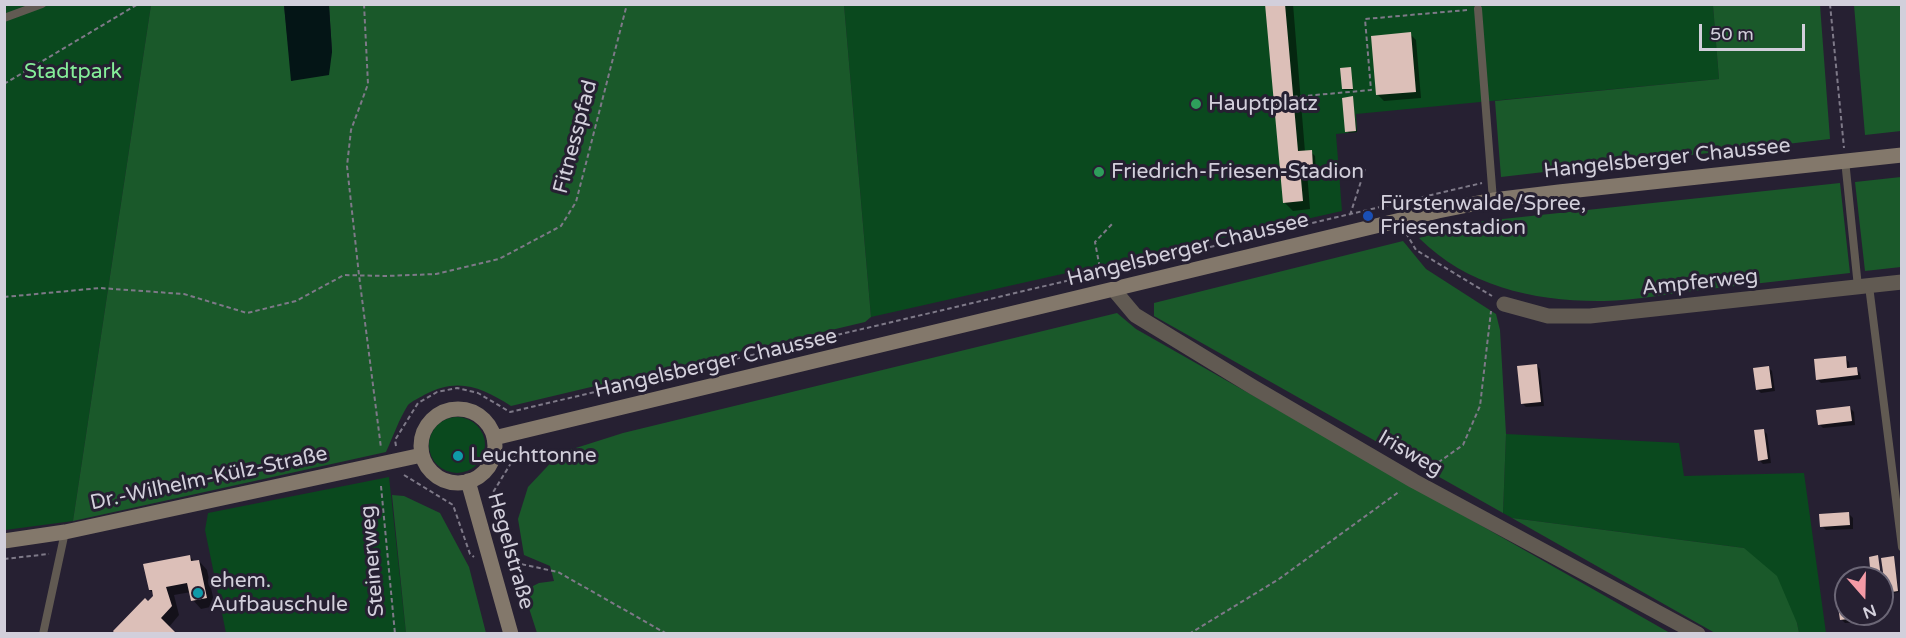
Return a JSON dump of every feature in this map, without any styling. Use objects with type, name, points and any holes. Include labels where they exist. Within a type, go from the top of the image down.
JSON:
[{"type":"main road","name":"Hangelsberger Chaussee","points":[[494,438],[1399,220],[1493,200],[1902,154]]},
{"type":"main road","points":[[458,409],[470,411],[481,417],[494,438],[491,461],[485,471],[468,481],[453,482],[441,479],[432,472],[422,455],[421,438],[426,427],[434,417],[445,411],[458,409]]},
{"type":"main road","name":"Dr.-Wilhelm-Külz-Straße","points":[[4,541],[66,532],[422,455]]},
{"type":"main road","name":"Hegelstraße","points":[[468,481],[511,633]]},
{"type":"street","name":"Ampferweg","points":[[1498,305],[1548,316],[1590,316],[1902,282]]},
{"type":"street","name":"Irisweg","points":[[1113,290],[1135,315],[1413,481],[1698,633]]},
{"type":"lane","points":[[4,18],[42,4]]},
{"type":"lane","points":[[1478,9],[1493,200]]},
{"type":"lane","points":[[1845,160],[1902,547]]},
{"type":"lane","points":[[43,633],[66,532]]},
{"type":"path","points":[[4,84],[138,4]]},
{"type":"path","points":[[364,4],[368,84],[351,130],[347,166],[383,463]]},
{"type":"path","name":"Fitnesspfad","points":[[4,297],[100,288],[184,294],[247,313],[296,301],[344,275],[436,274],[499,259],[561,226],[576,202],[627,4]]},
{"type":"path","points":[[1830,4],[1845,160]]},
{"type":"path","points":[[1293,97],[1371,90],[1365,19],[1478,9]]},
{"type":"path","points":[[1350,215],[1365,169]]},
{"type":"path","points":[[515,433],[519,449],[492,494],[505,544],[501,552],[490,558],[476,559],[470,554],[453,505],[404,475],[394,441],[418,403],[437,392],[457,388],[478,393],[510,412],[1491,181]]},
{"type":"path","points":[[1189,633],[1279,579],[1463,445],[1480,406],[1498,305],[1416,250],[1399,220],[1396,204]]},
{"type":"path","points":[[1113,223],[1095,242],[1101,273],[1113,290]]},
{"type":"path","name":"Steinerweg","points":[[381,486],[395,633]]},
{"type":"path","points":[[4,559],[61,552]]},
{"type":"path","points":[[506,561],[558,572],[667,633]]},
{"type":"green space","name":"Stadtpark","points":[[4,5],[151,5],[73,521],[5,530]]},
{"type":"green space","points":[[151,5],[284,5],[292,81],[332,52],[329,5],[844,5],[871,317],[865,322],[511,406],[479,389],[448,386],[424,395],[408,405],[386,452],[73,521]]},
{"type":"green space","name":"Friedrich-Friesen-Stadion","points":[[844,5],[1713,5],[1719,79],[1356,114],[1357,132],[1336,134],[1342,211],[871,317]]},
{"type":"green space","points":[[1713,5],[1820,5],[1830,139],[1501,177],[1495,101],[1719,79]]},
{"type":"green space","points":[[1854,5],[1901,5],[1901,131],[1865,135]]},
{"type":"green space","points":[[1901,177],[1901,267],[1865,271],[1855,182]]},
{"type":"green space","points":[[1840,183],[1850,273],[1628,299],[1579,301],[1529,294],[1481,280],[1438,255],[1419,238],[1484,221]]},
{"type":"green space","points":[[1403,241],[1426,269],[1496,314],[1500,330],[1506,434],[1503,513],[1154,316],[1154,303]]},
{"type":"green space","points":[[1117,313],[1136,329],[1670,633],[537,633],[528,605],[527,589],[539,583],[554,581],[550,566],[524,555],[518,519],[528,487],[560,453],[623,433]]},
{"type":"green space","points":[[457,417],[468,419],[477,425],[483,434],[485,445],[483,456],[477,465],[468,471],[457,473],[446,471],[437,465],[431,456],[429,445],[431,434],[437,425],[446,419]]},
{"type":"green space","points":[[1506,434],[1679,443],[1684,476],[1804,473],[1826,633],[1799,633],[1797,623],[1744,548],[1512,518],[1503,513]]},
{"type":"green space","points":[[389,477],[406,633],[226,633],[205,530],[208,513]]},
{"type":"green space","points":[[392,495],[404,496],[440,513],[469,567],[486,633],[406,633]]},
{"type":"green space","points":[[1512,518],[1744,548],[1777,576],[1799,633],[1715,633]]},
{"type":"shaded area","points":[[284,5],[329,5],[332,52],[329,75],[291,81]]},
{"type":"building","points":[[1265,4],[1285,4],[1298,151],[1312,150],[1313,167],[1300,168],[1303,201],[1283,203]]},
{"type":"building","points":[[1411,32],[1416,92],[1376,95],[1371,36]]},
{"type":"building","points":[[1351,67],[1353,89],[1342,89],[1340,68]]},
{"type":"building","points":[[1353,96],[1356,131],[1345,132],[1342,98]]},
{"type":"building","points":[[1846,356],[1847,368],[1857,367],[1858,375],[1816,380],[1814,359]]},
{"type":"building","points":[[1537,364],[1541,402],[1521,404],[1517,366]]},
{"type":"building","points":[[1769,366],[1772,388],[1756,390],[1753,368]]},
{"type":"building","points":[[1850,406],[1852,421],[1818,425],[1816,410]]},
{"type":"building","points":[[1764,429],[1768,459],[1758,461],[1754,430]]},
{"type":"building","points":[[1849,512],[1850,525],[1820,527],[1819,514]]},
{"type":"building","name":"ehem. Aufbauschule","points":[[190,555],[191,561],[199,560],[207,598],[191,601],[187,583],[166,587],[172,606],[161,618],[177,634],[115,634],[113,631],[145,598],[148,601],[153,596],[152,590],[149,590],[143,564]]},
{"type":"building","points":[[1878,555],[1880,566],[1870,566],[1869,557]]},
{"type":"building","points":[[1894,556],[1898,591],[1894,592],[1894,566],[1882,566],[1881,558]]},
{"type":"place","name":"Hauptplatz","points":[[1196,104]]},
{"type":"place","name":"Friedrich-Friesen-Stadion","points":[[1099,172]]},
{"type":"place","name":"Fürstenwalde/Spree, Friesenstadion","points":[[1368,216]]},
{"type":"place","name":"Leuchttonne","points":[[458,456]]},
{"type":"place","name":"ehem. Aufbauschule","points":[[198,593]]}]
